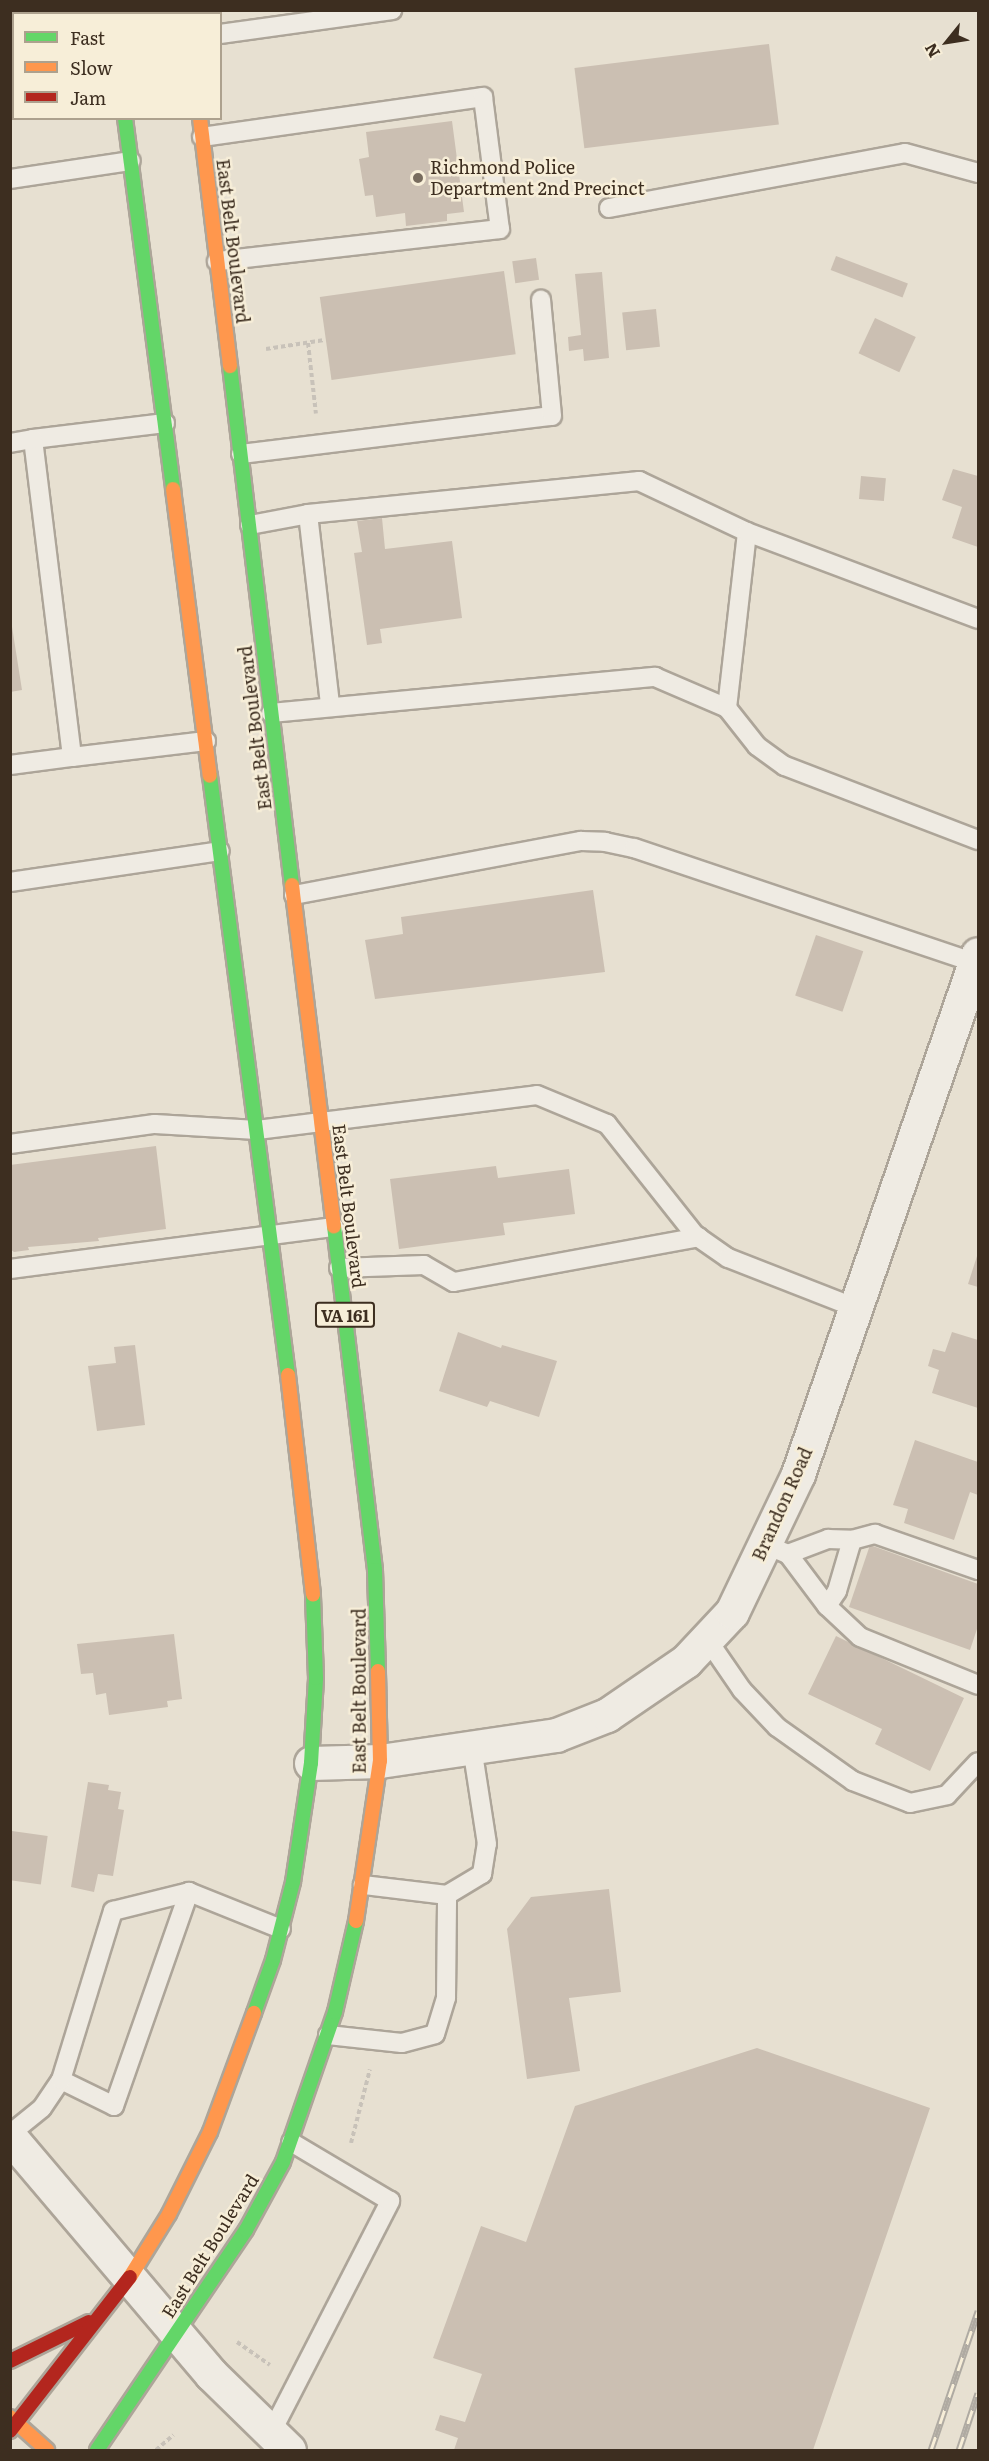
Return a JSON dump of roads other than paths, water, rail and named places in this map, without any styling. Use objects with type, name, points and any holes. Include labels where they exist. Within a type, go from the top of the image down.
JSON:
[{"type":"main road","points":[[47,2451],[13,2423],[101,2315],[169,2214],[210,2132],[244,2046],[281,1929],[311,1763],[316,1678],[312,1563],[125,120]]},
{"type":"main road","name":"East Belt Boulevard","points":[[97,2451],[246,2230],[291,2142],[328,2035],[363,1886],[380,1761],[375,1570],[200,120]]},
{"type":"main road","points":[[10,2361],[101,2315]]},
{"type":"street","name":"Brandon Road","points":[[311,1763],[380,1761],[556,1736],[607,1715],[686,1661],[732,1612],[776,1549],[798,1473],[977,959]]},
{"type":"street","points":[[10,2136],[130,2275],[211,2374],[280,2442]]},
{"type":"lane","points":[[222,33],[263,19],[392,10]]},
{"type":"lane","points":[[202,137],[483,97],[500,229],[217,261]]},
{"type":"lane","points":[[609,208],[905,153],[978,173]]},
{"type":"lane","points":[[10,179],[131,161]]},
{"type":"lane","points":[[241,454],[552,416],[542,300]]},
{"type":"lane","points":[[10,443],[165,423]]},
{"type":"lane","points":[[33,439],[72,757]]},
{"type":"lane","points":[[250,525],[309,514],[639,481],[747,532],[978,619]]},
{"type":"lane","points":[[309,514],[330,705]]},
{"type":"lane","points":[[727,708],[747,532]]},
{"type":"lane","points":[[271,713],[330,705],[655,677],[727,708],[757,746],[785,766],[978,840]]},
{"type":"lane","points":[[10,765],[206,741]]},
{"type":"lane","points":[[294,895],[581,841],[605,842],[634,848],[977,959]]},
{"type":"lane","points":[[10,882],[220,851]]},
{"type":"lane","points":[[10,1144],[155,1124],[256,1130],[537,1095],[607,1124],[699,1238],[728,1258],[856,1308]]},
{"type":"lane","points":[[10,1269],[270,1232],[334,1227]]},
{"type":"lane","points":[[339,1268],[424,1265],[454,1282],[699,1238]]},
{"type":"lane","points":[[776,1549],[828,1539],[852,1540],[875,1534],[978,1570]]},
{"type":"lane","points":[[827,1606],[837,1590],[852,1540]]},
{"type":"lane","points":[[776,1549],[827,1606],[860,1637],[978,1685]]},
{"type":"lane","points":[[707,1639],[742,1690],[777,1727],[853,1781],[910,1803],[946,1795],[978,1762]]},
{"type":"lane","points":[[363,1886],[447,1894],[482,1874],[487,1844],[472,1747]]},
{"type":"lane","points":[[61,2080],[114,2106],[189,1892]]},
{"type":"lane","points":[[10,2136],[42,2108],[61,2080],[113,1911],[189,1892],[281,1929]]},
{"type":"lane","points":[[328,2035],[402,2043],[435,2034],[446,1998],[447,1894]]},
{"type":"lane","points":[[280,2442],[297,2384],[390,2201],[291,2142]]},
{"type":"railway","points":[[931,2450],[978,2311]]},
{"type":"railway","points":[[959,2450],[978,2393]]},
{"type":"place","name":"Richmond Police Department 2nd Precinct","points":[[418,178]]}]
